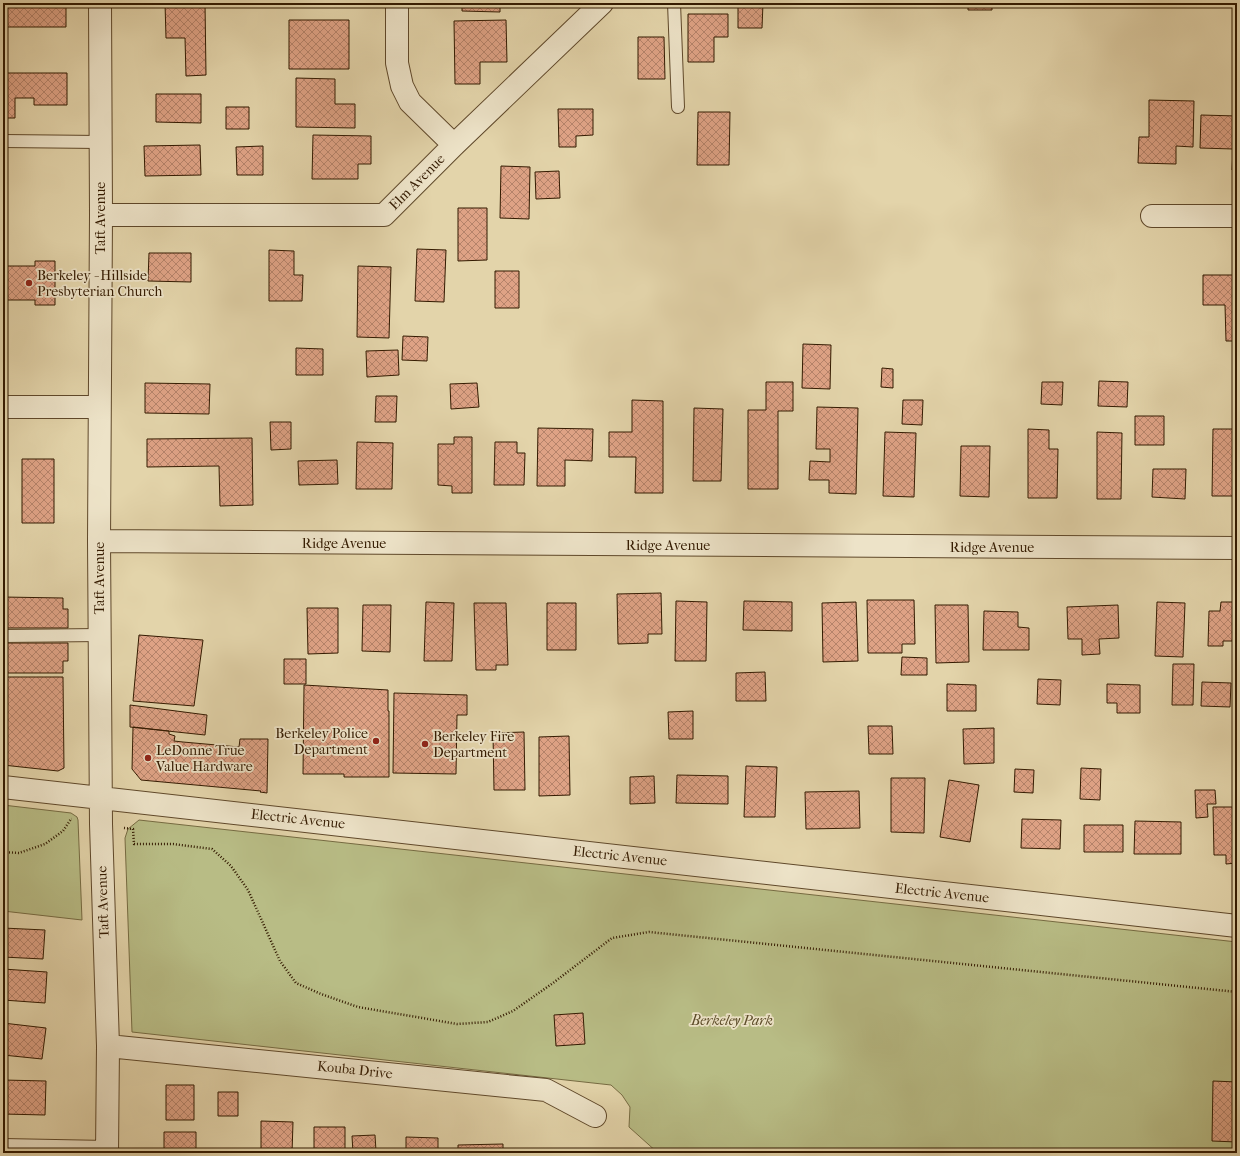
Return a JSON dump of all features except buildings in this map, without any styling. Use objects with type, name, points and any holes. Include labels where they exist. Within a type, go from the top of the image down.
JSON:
[{"type":"street","name":"Taft Avenue","points":[[100,3],[101,215],[99,541],[101,824],[108,1046],[108,1153]]},
{"type":"street","points":[[397,3],[397,63],[402,86],[410,102],[454,145]]},
{"type":"street","name":"Elm Avenue","points":[[101,215],[384,215],[454,145],[602,3]]},
{"type":"street","points":[[1152,216],[1237,216]]},
{"type":"street","points":[[3,407],[99,407]]},
{"type":"street","name":"Ridge Avenue","points":[[99,541],[1237,548]]},
{"type":"street","name":"Electric Avenue","points":[[3,787],[1237,926]]},
{"type":"street","name":"Kouba Drive","points":[[108,1046],[546,1090],[595,1116]]},
{"type":"street","points":[[3,1150],[108,1153]]},
{"type":"lane","points":[[674,3],[678,107]]},
{"type":"lane","points":[[3,141],[100,142]]},
{"type":"lane","points":[[3,636],[100,635]]},
{"type":"path","points":[[3,852],[19,853],[46,844],[63,831],[71,819]]},
{"type":"path","points":[[133,829],[134,844],[173,844],[212,849],[231,866],[248,890],[280,961],[296,983],[321,994],[358,1007],[457,1024],[488,1022],[513,1011],[553,983],[612,938],[648,932],[1237,992]]},
{"type":"green space","points":[[3,805],[71,813],[77,817],[82,920],[3,911]]},
{"type":"green space","name":"Berkeley Park","points":[[139,820],[1237,942],[1237,1153],[658,1153],[629,1127],[630,1107],[622,1095],[611,1085],[132,1032],[125,838],[128,829]]},
{"type":"place","name":"Berkeley - Hillside Presbyterian Church","points":[[29,283]]},
{"type":"place","name":"Berkeley Police Department","points":[[376,741]]},
{"type":"place","name":"Berkeley Fire Department","points":[[425,744]]},
{"type":"place","name":"LeDonne True Value Hardware","points":[[148,758]]}]
